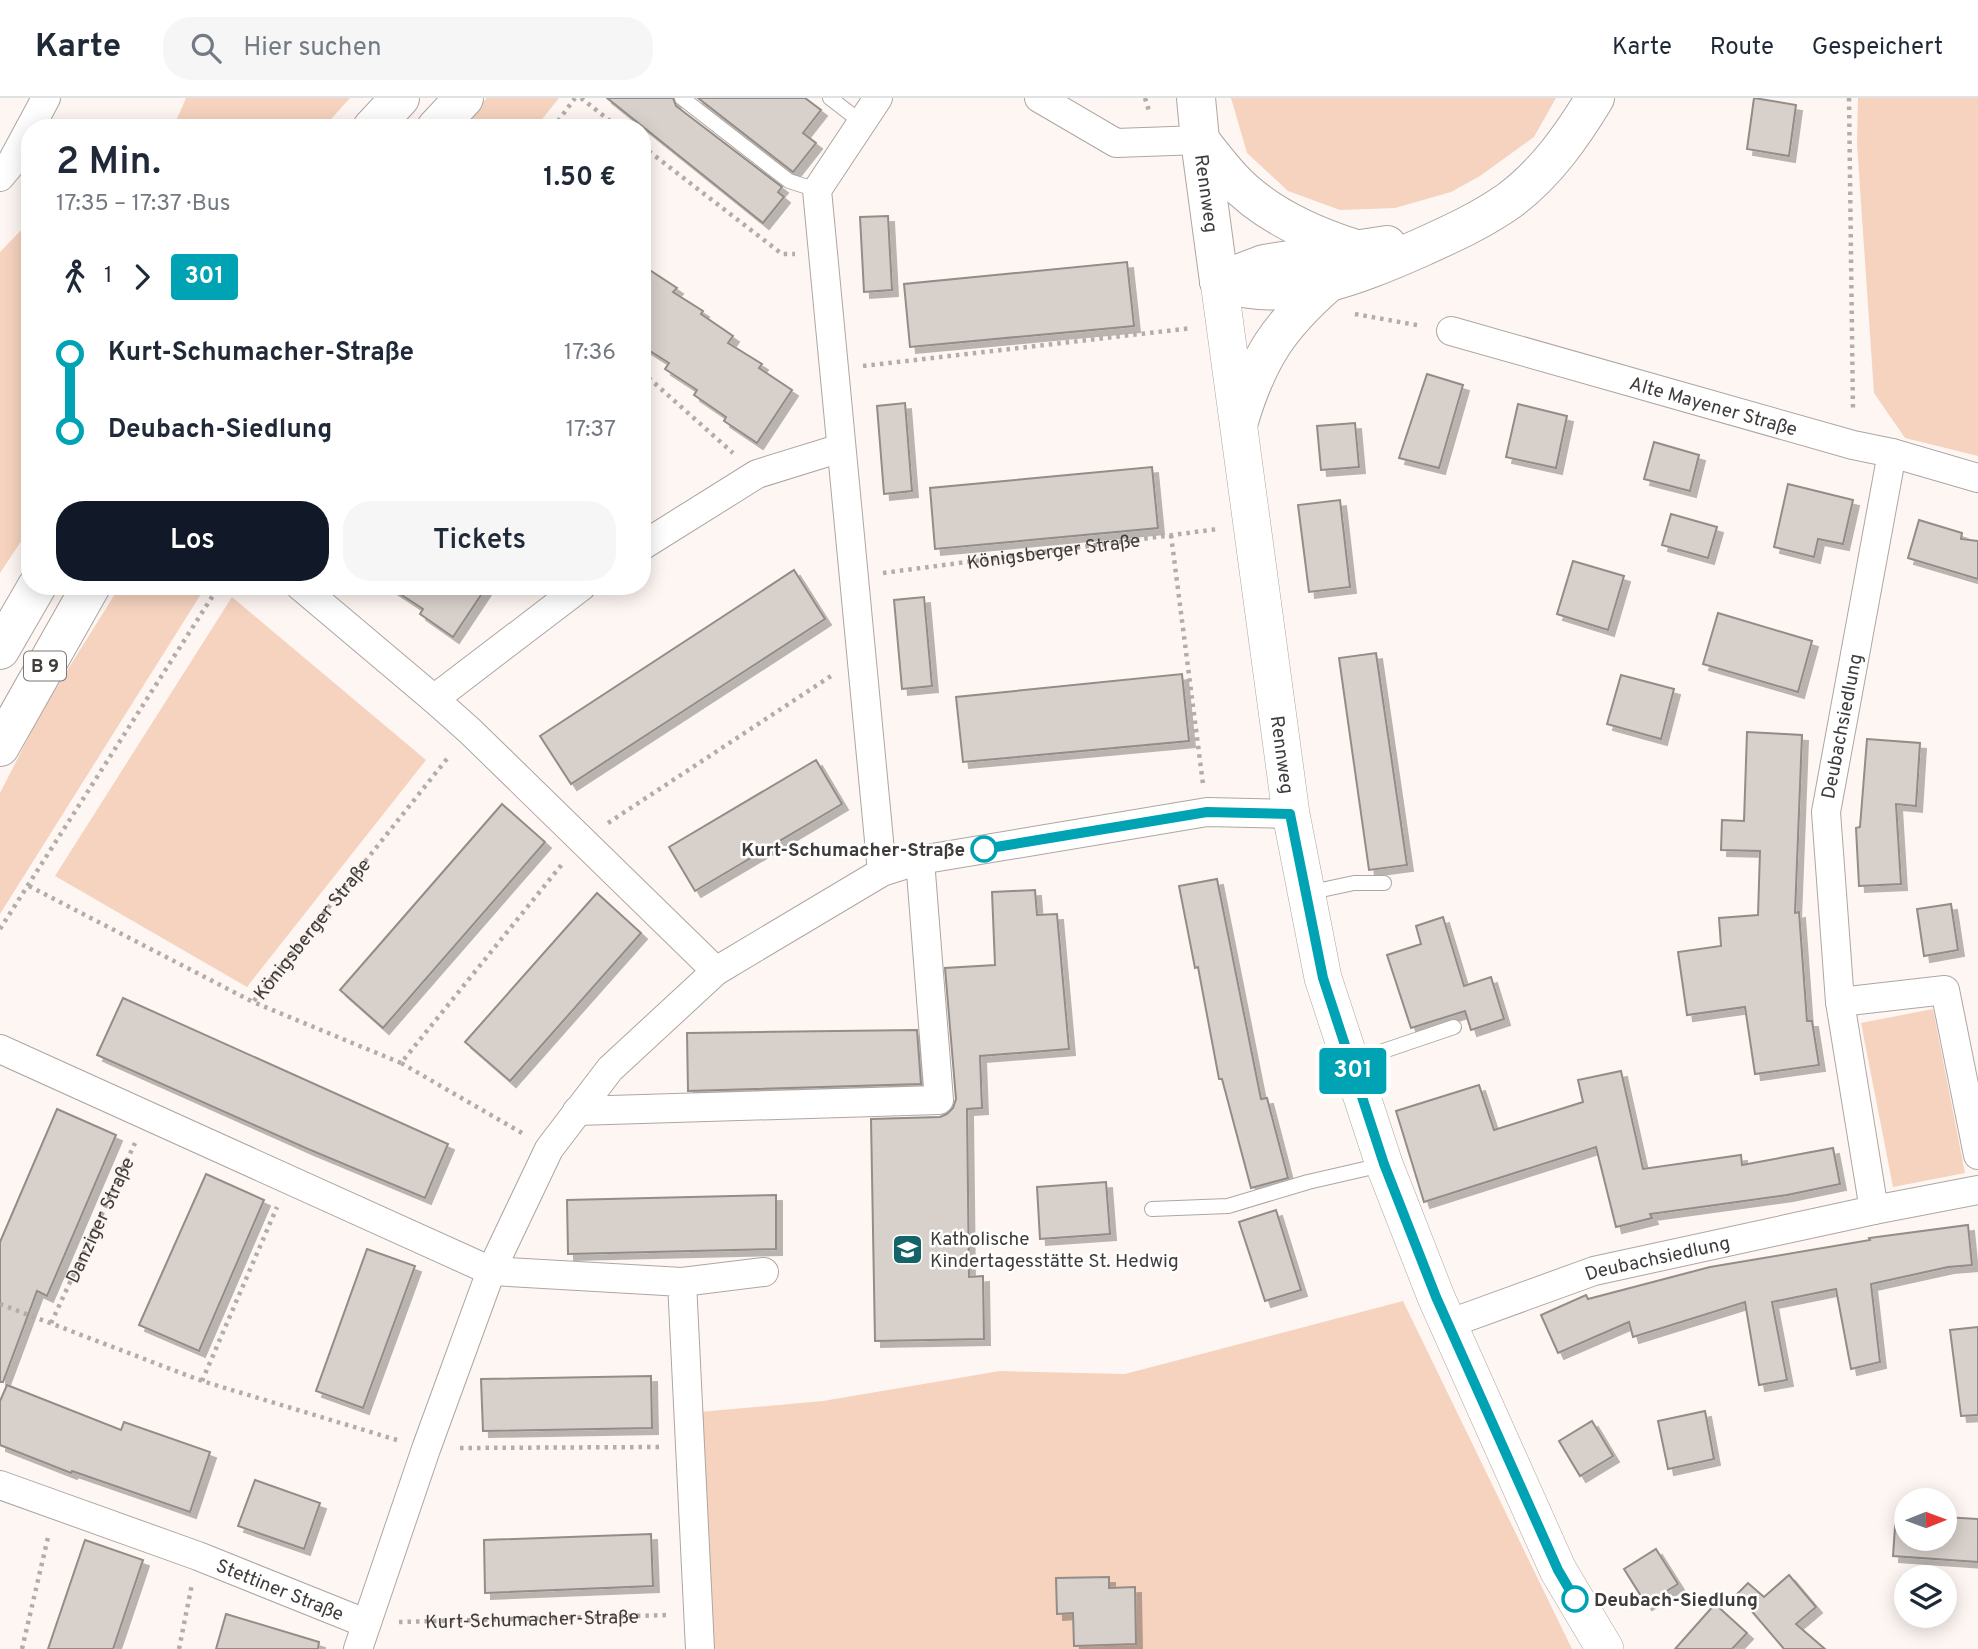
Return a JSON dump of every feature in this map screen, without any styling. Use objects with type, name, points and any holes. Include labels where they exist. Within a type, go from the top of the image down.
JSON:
[{"type":"main road","points":[[380,119],[400,98]]},
{"type":"main road","points":[[444,119],[464,98]]},
{"type":"main road","name":"Rennweg","points":[[1196,98],[1219,281]]},
{"type":"main road","points":[[1219,281],[1238,289],[1268,290],[1328,283],[1363,273],[1450,234],[1511,199],[1537,176],[1560,150],[1595,98]]},
{"type":"main road","points":[[1200,140],[1232,179],[1253,198],[1286,220],[1321,238],[1359,249]]},
{"type":"main road","points":[[1219,281],[1264,264],[1450,234]]},
{"type":"main road","points":[[1239,421],[1259,365],[1274,338],[1299,309],[1328,283]]},
{"type":"main road","name":"B 9","points":[[0,650],[32,595]]},
{"type":"main road","name":"B 9","points":[[0,747],[86,595]]},
{"type":"street","points":[[35,119],[47,98]]},
{"type":"street","points":[[878,98],[817,190],[882,872]]},
{"type":"street","points":[[1038,98],[1116,143],[1200,140]]},
{"type":"street","points":[[0,177],[21,145]]},
{"type":"street","name":"Rennweg","points":[[1219,281],[1290,814],[1323,978],[1384,1164],[1448,1324],[1558,1570],[1605,1649]]},
{"type":"street","name":"Alte Mayener Straße","points":[[1451,331],[1978,478]]},
{"type":"street","points":[[651,540],[757,474],[841,448]]},
{"type":"street","name":"Deubachsiedlung","points":[[1874,1210],[1840,1002],[1826,812],[1892,453]]},
{"type":"street","points":[[311,595],[470,731],[716,971]]},
{"type":"street","points":[[434,699],[570,595]]},
{"type":"street","points":[[361,1636],[491,1271],[549,1149],[610,1069],[716,971],[882,872],[920,860],[1207,812],[1290,814]]},
{"type":"street","points":[[577,1111],[939,1100],[920,860]]},
{"type":"street","points":[[1840,1002],[1945,989],[1978,1155]]},
{"type":"street","points":[[0,1049],[491,1271],[682,1282],[764,1272]]},
{"type":"street","name":"Deubachsiedlung","points":[[1448,1324],[1594,1271],[1978,1189]]},
{"type":"street","points":[[682,1282],[699,1649]]},
{"type":"street","name":"Stettiner Straße","points":[[0,1485],[198,1556],[361,1636]]},
{"type":"lane","points":[[682,98],[789,181],[817,190]]},
{"type":"lane","points":[[830,98],[861,122]]},
{"type":"lane","points":[[1306,894],[1354,883],[1384,883]]},
{"type":"lane","points":[[1350,1062],[1454,1027]]},
{"type":"lane","points":[[1152,1209],[1228,1206],[1308,1182],[1384,1164]]},
{"type":"path","points":[[560,119],[575,98]]},
{"type":"path","points":[[581,98],[608,119]]},
{"type":"path","points":[[1849,98],[1853,445]]},
{"type":"path","points":[[651,153],[782,254],[823,253]]},
{"type":"path","points":[[1355,314],[1451,331]]},
{"type":"path","points":[[834,369],[1193,328]]},
{"type":"path","points":[[651,380],[757,474]]},
{"type":"path","name":"Königsberger Straße","points":[[853,576],[1253,524]]},
{"type":"path","points":[[1171,535],[1207,812]]},
{"type":"path","points":[[0,929],[213,595]]},
{"type":"path","points":[[401,1063],[581,840],[861,656]]},
{"type":"path","name":"Königsberger Straße","points":[[470,731],[253,1002],[401,1063],[549,1149]]},
{"type":"path","points":[[29,886],[253,1002]]},
{"type":"path","name":"Danziger Straße","points":[[51,1323],[148,1116]]},
{"type":"path","points":[[202,1381],[288,1180]]},
{"type":"path","points":[[0,1304],[202,1381],[426,1449],[690,1447]]},
{"type":"path","points":[[22,1649],[56,1505]]},
{"type":"path","name":"Stettiner Straße","points":[[179,1649],[198,1556]]},
{"type":"path","name":"Kurt-Schumacher-Straße","points":[[361,1636],[699,1615]]},
{"type":"shaded area","points":[[186,98],[350,98],[331,119],[177,119]]},
{"type":"shaded area","points":[[487,98],[559,98],[542,119],[466,119]]},
{"type":"shaded area","points":[[1231,98],[1556,98],[1534,137],[1480,176],[1451,192],[1395,208],[1340,210],[1288,191],[1247,153]]},
{"type":"shaded area","points":[[1858,98],[1978,98],[1978,456],[1905,438],[1874,393],[1857,144]]},
{"type":"shaded area","points":[[21,230],[21,542],[0,573],[0,252]]},
{"type":"shaded area","points":[[114,595],[200,595],[0,914],[0,793],[43,709]]},
{"type":"shaded area","points":[[232,597],[426,760],[247,987],[55,876]]},
{"type":"shaded area","points":[[1933,1009],[1965,1173],[1893,1187],[1861,1023]]},
{"type":"shaded area","points":[[1403,1301],[1572,1649],[709,1649],[699,1412],[823,1401],[1000,1371],[1125,1374]]},
{"type":"building","points":[[607,98],[673,98],[676,106],[782,187],[778,192],[784,197],[763,223],[651,133],[651,119],[633,119]]},
{"type":"building","points":[[698,98],[805,98],[821,110],[803,133],[816,143],[793,172]]},
{"type":"building","points":[[1754,98],[1796,105],[1789,156],[1747,149]]},
{"type":"building","points":[[888,216],[892,290],[864,292],[860,217]]},
{"type":"building","points":[[1127,262],[1134,326],[910,347],[904,284]]},
{"type":"building","points":[[651,271],[677,288],[673,292],[703,311],[701,314],[733,336],[728,343],[762,364],[759,368],[792,390],[757,443],[724,421],[726,417],[694,395],[697,390],[665,369],[669,363],[651,352]]},
{"type":"building","points":[[1427,374],[1463,385],[1439,468],[1399,458]]},
{"type":"building","points":[[905,403],[912,491],[884,494],[877,406]]},
{"type":"building","points":[[1518,404],[1567,416],[1556,468],[1506,457]]},
{"type":"building","points":[[1355,423],[1359,467],[1321,470],[1317,426]]},
{"type":"building","points":[[1654,442],[1699,455],[1690,491],[1644,479]]},
{"type":"building","points":[[1152,467],[1158,528],[935,549],[930,488]]},
{"type":"building","points":[[1788,484],[1853,500],[1843,544],[1818,539],[1814,557],[1774,547]]},
{"type":"building","points":[[1340,500],[1350,587],[1309,592],[1298,505]]},
{"type":"building","points":[[1671,514],[1717,527],[1708,558],[1662,545]]},
{"type":"building","points":[[1919,520],[1962,533],[1961,539],[1978,541],[1978,579],[1908,558]]},
{"type":"building","points":[[1573,561],[1624,576],[1608,630],[1557,614]]},
{"type":"building","points":[[794,570],[825,619],[571,784],[540,736]]},
{"type":"building","points":[[402,595],[481,595],[453,637],[420,614],[423,609]]},
{"type":"building","points":[[924,597],[932,686],[902,689],[894,600]]},
{"type":"building","points":[[1718,613],[1812,641],[1798,692],[1703,664]]},
{"type":"building","points":[[1376,653],[1407,865],[1369,870],[1339,658]]},
{"type":"building","points":[[1182,674],[1189,741],[963,762],[956,697]]},
{"type":"building","points":[[1621,675],[1674,689],[1661,739],[1607,724]]},
{"type":"building","points":[[1747,732],[1802,735],[1795,913],[1799,912],[1807,1021],[1812,1021],[1819,1065],[1755,1074],[1745,1007],[1687,1015],[1678,952],[1721,946],[1719,918],[1758,915],[1760,851],[1721,850],[1722,820],[1744,821]]},
{"type":"building","points":[[1867,739],[1920,743],[1916,806],[1896,804],[1901,884],[1859,886],[1856,828],[1860,827]]},
{"type":"building","points":[[816,760],[842,804],[695,891],[669,847]]},
{"type":"building","points":[[502,804],[545,842],[383,1028],[340,990]]},
{"type":"building","points":[[1217,879],[1261,1099],[1267,1098],[1288,1178],[1251,1188],[1222,1079],[1219,1079],[1198,967],[1195,968],[1179,886]]},
{"type":"building","points":[[1035,890],[1037,915],[1057,914],[1069,1049],[980,1056],[982,1108],[967,1109],[969,1277],[983,1276],[984,1339],[875,1341],[871,1119],[940,1117],[953,1108],[956,1099],[945,968],[995,965],[992,892]]},
{"type":"building","points":[[597,893],[641,933],[510,1081],[465,1042]]},
{"type":"building","points":[[1951,904],[1958,950],[1924,956],[1917,909]]},
{"type":"building","points":[[1443,917],[1464,986],[1491,977],[1504,1019],[1471,1030],[1465,1011],[1411,1028],[1387,955],[1421,944],[1416,926]]},
{"type":"building","points":[[123,998],[448,1144],[425,1198],[97,1055]]},
{"type":"building","points":[[917,1030],[921,1084],[688,1091],[687,1033]]},
{"type":"building","points":[[1621,1071],[1643,1169],[1741,1155],[1742,1165],[1833,1148],[1840,1184],[1787,1195],[1650,1214],[1652,1218],[1616,1227],[1596,1147],[1424,1202],[1396,1111],[1479,1085],[1494,1130],[1583,1102],[1578,1080]]},
{"type":"building","points":[[57,1109],[116,1135],[47,1296],[37,1291],[3,1382],[0,1382],[0,1242]]},
{"type":"building","points":[[206,1174],[264,1200],[199,1351],[139,1325]]},
{"type":"building","points":[[1106,1182],[1110,1234],[1040,1239],[1037,1187]]},
{"type":"building","points":[[776,1195],[776,1249],[568,1254],[567,1200]]},
{"type":"building","points":[[1276,1210],[1301,1290],[1265,1301],[1239,1222]]},
{"type":"building","points":[[1968,1225],[1972,1265],[1948,1267],[1871,1284],[1880,1362],[1851,1369],[1836,1289],[1772,1302],[1787,1380],[1759,1385],[1745,1302],[1633,1337],[1629,1322],[1558,1353],[1541,1315],[1586,1295],[1588,1299],[1710,1267],[1870,1240],[1869,1238]]},
{"type":"building","points":[[367,1249],[415,1266],[363,1408],[316,1391]]},
{"type":"building","points":[[1978,1327],[1978,1415],[1961,1416],[1950,1330]]},
{"type":"building","points":[[651,1376],[652,1428],[483,1431],[481,1379]]},
{"type":"building","points":[[7,1385],[121,1430],[124,1422],[210,1452],[190,1512],[72,1471],[71,1473],[0,1445],[0,1401]]},
{"type":"building","points":[[1705,1411],[1714,1459],[1668,1469],[1658,1421]]},
{"type":"building","points":[[1592,1421],[1613,1456],[1580,1476],[1559,1441]]},
{"type":"building","points":[[255,1480],[320,1503],[304,1549],[238,1526]]},
{"type":"building","points":[[1957,1518],[1978,1519],[1978,1562],[1893,1556],[1894,1542],[1894,1551],[1957,1551]]},
{"type":"building","points":[[651,1534],[653,1586],[485,1593],[484,1540]]},
{"type":"building","points":[[85,1540],[143,1560],[113,1649],[48,1649]]},
{"type":"building","points":[[1656,1549],[1678,1584],[1646,1604],[1624,1569]]},
{"type":"building","points":[[1789,1575],[1816,1607],[1796,1624],[1825,1649],[1784,1649],[1737,1594],[1748,1583],[1764,1597]]},
{"type":"building","points":[[1109,1577],[1109,1588],[1135,1587],[1136,1644],[1074,1646],[1073,1613],[1057,1614],[1056,1578]]},
{"type":"building","points":[[1715,1604],[1747,1633],[1732,1649],[1675,1649]]},
{"type":"building","points":[[226,1614],[319,1642],[318,1649],[216,1649]]},
{"type":"bus line","name":"301","points":[[984,849],[1207,812],[1290,814],[1323,978],[1384,1164],[1436,1297],[1558,1570],[1575,1599]]},
{"type":"place","name":"Kurt-Schumacher-Straße","points":[[984,849]]},
{"type":"place","name":"Katholische Kindertagesstätte St. Hedwig","points":[[907,1249]]},
{"type":"place","name":"Deubach-Siedlung","points":[[1575,1599]]}]
